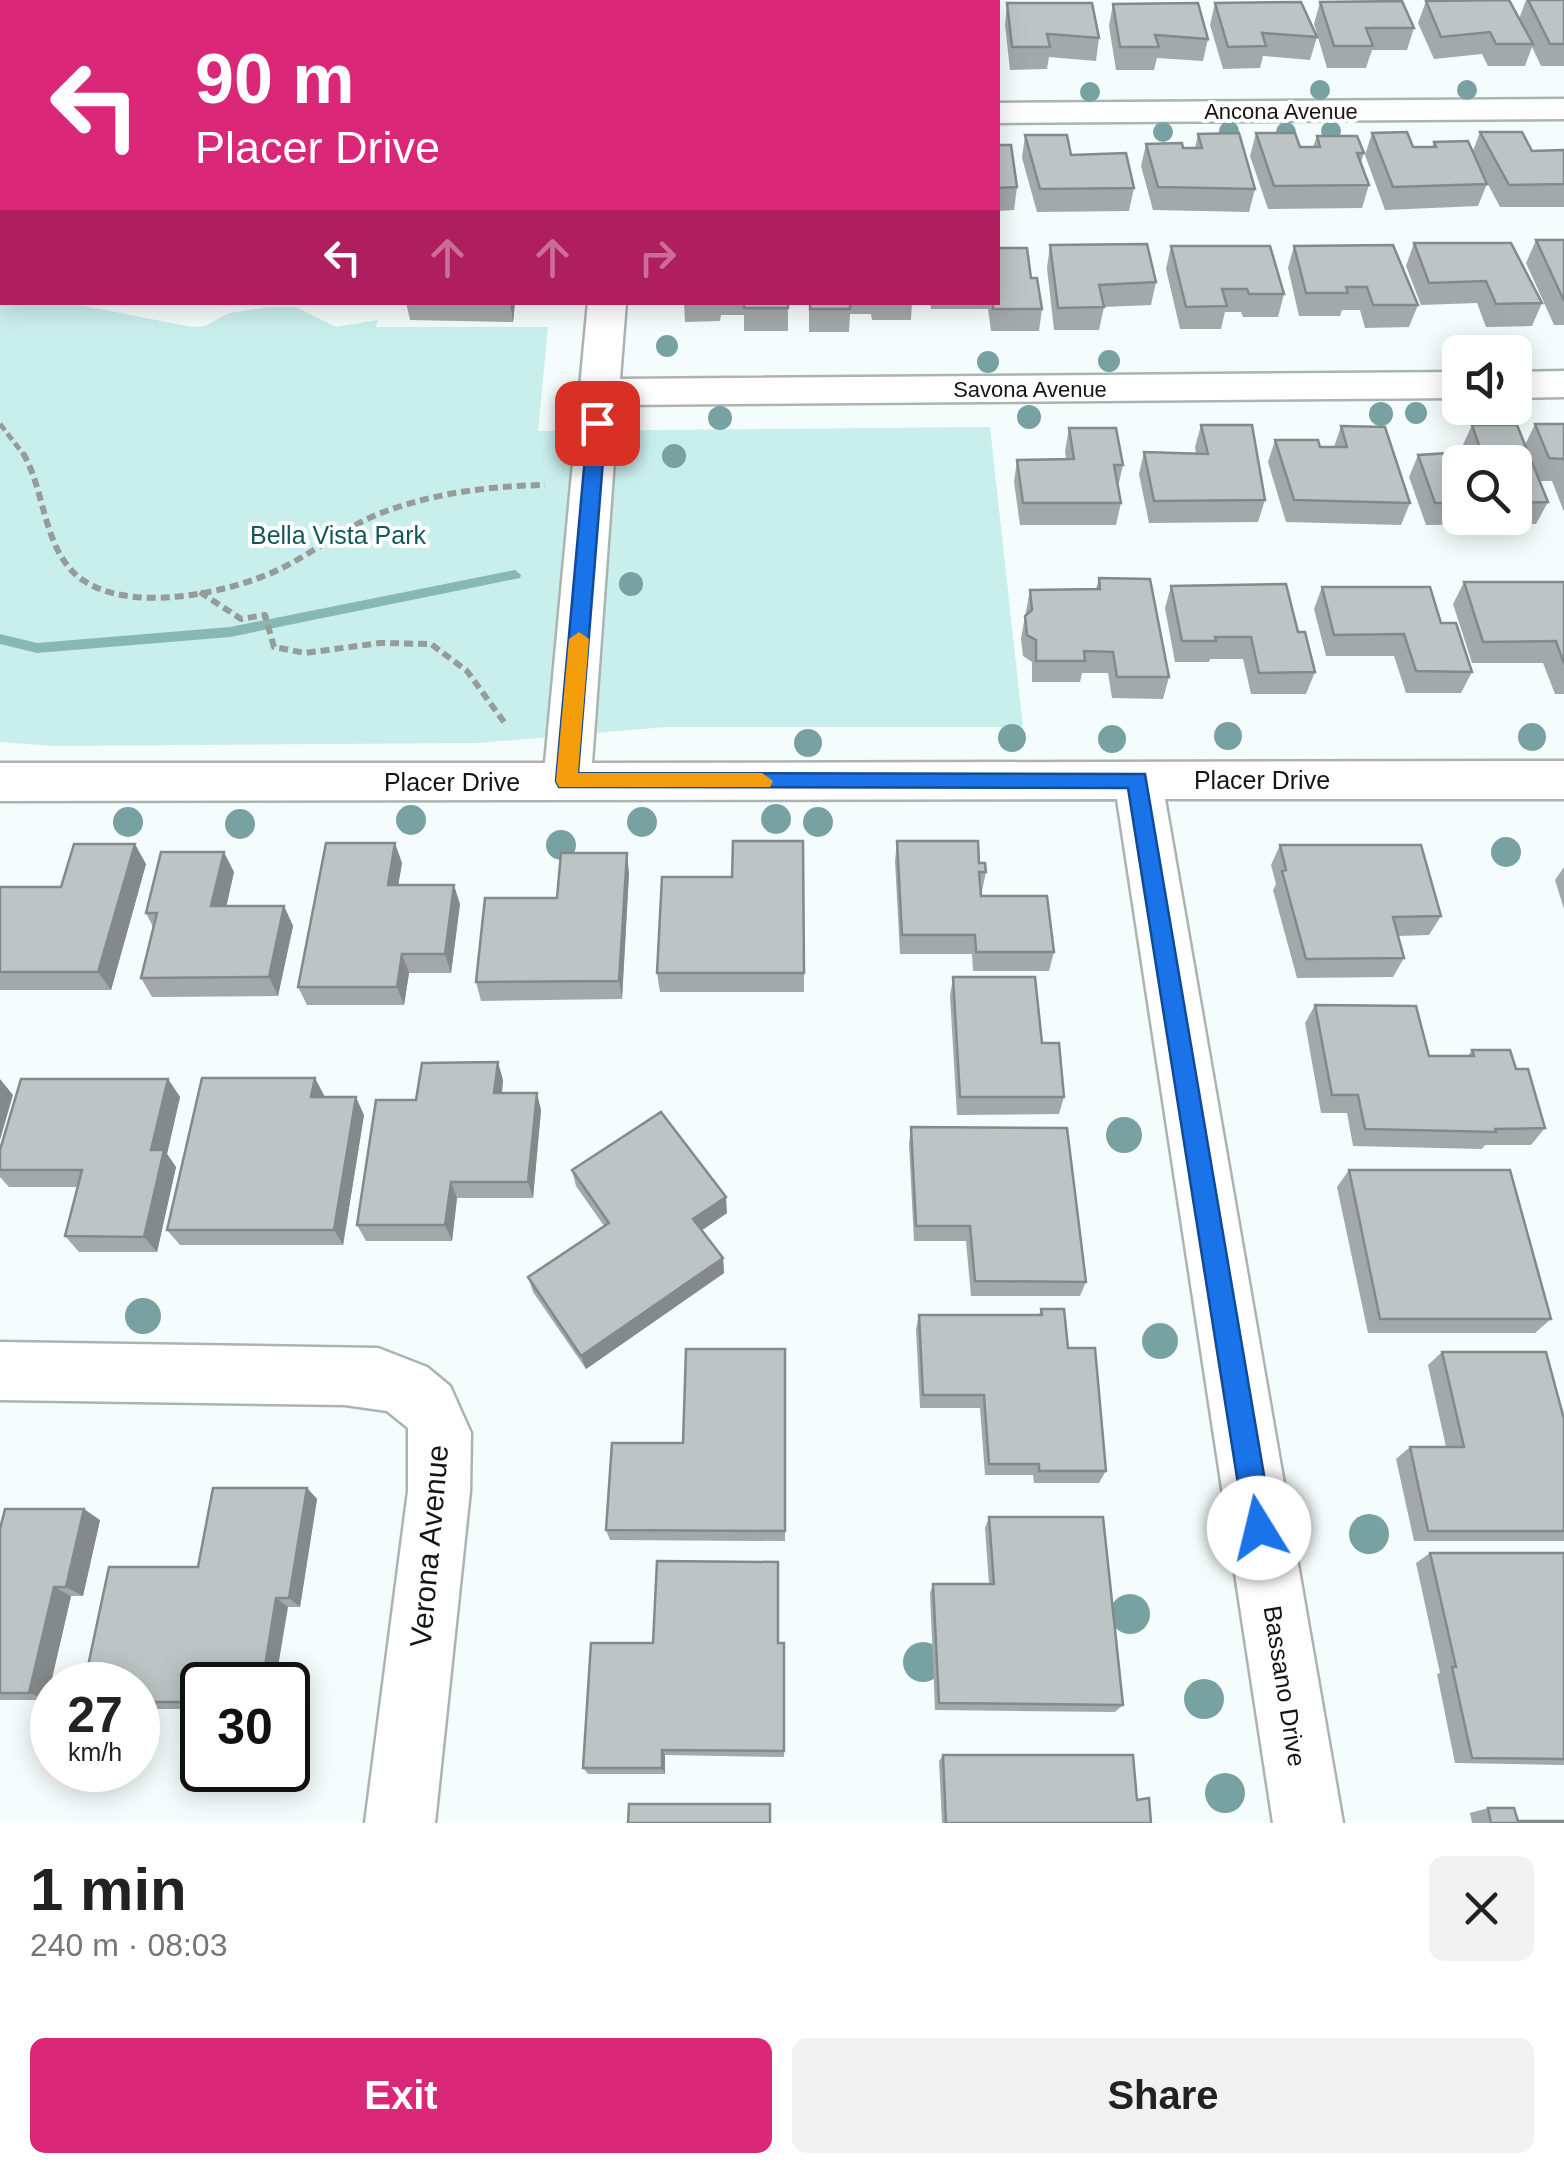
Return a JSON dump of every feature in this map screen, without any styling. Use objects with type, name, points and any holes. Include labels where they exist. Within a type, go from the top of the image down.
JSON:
[{"type":"street","name":"Ancona Avenue","points":[[1000,113],[1564,109]]},
{"type":"street","points":[[567,781],[606,305]]},
{"type":"street","points":[[1532,385],[1564,384]]},
{"type":"street","name":"Savona Avenue","points":[[600,392],[1442,385]]},
{"type":"street","name":"Bassano Drive","points":[[1138,780],[1308,1823]]},
{"type":"street","name":"Placer Drive","points":[[0,782],[1564,780]]},
{"type":"street","name":"Verona Avenue","points":[[0,1371],[345,1375],[378,1378],[406,1388],[429,1406],[441,1433],[440,1491],[400,1823]]},
{"type":"path","points":[[0,424],[24,452],[60,555],[82,580],[105,592],[136,597],[244,584],[283,568],[362,521],[467,488],[592,485]]},
{"type":"path","points":[[198,591],[241,619],[265,616],[274,647],[305,653],[380,643],[431,644],[468,671],[504,722]]},
{"type":"green space","name":"Bella Vista Park","points":[[0,305],[79,305],[192,327],[205,326],[229,313],[296,307],[336,327],[378,320],[376,327],[548,327],[538,431],[990,427],[1023,727],[666,727],[477,743],[55,746],[0,742]]},
{"type":"building","points":[[1509,0],[1533,44],[1496,44],[1490,32],[1441,37],[1426,1]]},
{"type":"building","points":[[1528,0],[1564,0],[1564,44],[1550,44]]},
{"type":"building","points":[[1402,1],[1414,28],[1366,28],[1373,46],[1334,46],[1320,2]]},
{"type":"building","points":[[1301,2],[1317,37],[1262,33],[1266,46],[1228,47],[1215,3]]},
{"type":"building","points":[[1007,3],[1092,3],[1099,38],[1047,34],[1050,47],[1012,47]]},
{"type":"building","points":[[1198,3],[1208,39],[1155,35],[1159,47],[1120,47],[1113,4]]},
{"type":"building","points":[[1407,132],[1413,147],[1468,141],[1487,184],[1393,187],[1372,133]]},
{"type":"building","points":[[1480,132],[1522,132],[1532,151],[1564,150],[1564,184],[1509,185]]},
{"type":"building","points":[[1239,133],[1255,189],[1158,187],[1146,144],[1182,143],[1183,148],[1202,148],[1198,134]]},
{"type":"building","points":[[1256,133],[1295,133],[1300,147],[1320,147],[1317,136],[1357,136],[1364,153],[1357,153],[1369,185],[1274,186]]},
{"type":"building","points":[[1025,135],[1067,135],[1071,155],[1126,153],[1134,188],[1040,189]]},
{"type":"building","points":[[1000,145],[1011,145],[1017,187],[1000,188]]},
{"type":"building","points":[[1536,240],[1564,240],[1564,301]]},
{"type":"building","points":[[1414,243],[1511,243],[1542,303],[1496,304],[1486,281],[1429,283]]},
{"type":"building","points":[[1147,244],[1156,282],[1099,285],[1104,307],[1058,308],[1050,245]]},
{"type":"building","points":[[1393,245],[1418,305],[1373,305],[1367,287],[1346,287],[1348,293],[1306,293],[1294,246]]},
{"type":"building","points":[[1171,246],[1270,246],[1284,294],[1222,289],[1227,306],[1186,307]]},
{"type":"building","points":[[1000,248],[1027,248],[1031,278],[1037,278],[1042,309],[993,309],[993,305],[1000,305]]},
{"type":"building","points":[[744,305],[788,305],[788,308]]},
{"type":"building","points":[[810,305],[850,305],[850,309],[810,309]]},
{"type":"building","points":[[1535,424],[1564,424],[1564,460],[1549,458]]},
{"type":"building","points":[[1201,425],[1252,425],[1265,500],[1154,501],[1144,452],[1208,454]]},
{"type":"building","points":[[1472,425],[1517,425],[1525,445],[1479,445]]},
{"type":"building","points":[[1341,426],[1385,427],[1410,503],[1294,500],[1275,440],[1318,440],[1320,447],[1347,447]]},
{"type":"building","points":[[1069,428],[1116,428],[1123,465],[1114,465],[1121,503],[1023,503],[1017,460],[1074,459]]},
{"type":"building","points":[[1442,453],[1442,503],[1435,503],[1418,455]]},
{"type":"building","points":[[1532,462],[1548,502],[1532,502]]},
{"type":"building","points":[[1099,578],[1150,579],[1169,677],[1117,677],[1113,652],[1084,651],[1085,661],[1036,661],[1036,640],[1027,635],[1025,616],[1032,610],[1030,590],[1100,589]]},
{"type":"building","points":[[1464,582],[1564,582],[1564,664],[1556,641],[1483,642]]},
{"type":"building","points":[[1286,584],[1298,632],[1305,632],[1315,672],[1259,673],[1251,637],[1182,641],[1171,586]]},
{"type":"building","points":[[1322,587],[1430,587],[1441,623],[1456,623],[1472,672],[1416,671],[1404,634],[1334,635]]},
{"type":"building","points":[[733,841],[803,841],[804,973],[657,973],[662,877],[732,877]]},
{"type":"building","points":[[897,841],[978,841],[979,863],[985,863],[986,872],[979,872],[981,896],[1047,896],[1054,952],[976,952],[975,935],[902,935]]},
{"type":"building","points":[[326,843],[395,843],[388,885],[454,885],[445,954],[402,954],[397,987],[298,987]]},
{"type":"building","points":[[74,844],[135,844],[98,972],[0,972],[0,887],[61,887]]},
{"type":"building","points":[[1280,845],[1421,845],[1441,916],[1393,917],[1404,958],[1306,959],[1282,871],[1286,870]]},
{"type":"building","points":[[161,852],[224,852],[211,906],[284,906],[269,977],[141,978],[157,913],[146,913]]},
{"type":"building","points":[[561,853],[627,853],[619,981],[476,982],[485,898],[557,898]]},
{"type":"building","points":[[953,977],[1035,977],[1042,1043],[1059,1043],[1064,1097],[960,1097]]},
{"type":"building","points":[[1315,1005],[1416,1006],[1429,1056],[1474,1056],[1472,1050],[1510,1050],[1516,1069],[1528,1069],[1545,1128],[1495,1129],[1496,1132],[1365,1129],[1358,1095],[1332,1095]]},
{"type":"building","points":[[498,1062],[494,1093],[537,1093],[528,1182],[451,1182],[445,1225],[357,1225],[376,1100],[416,1100],[422,1063]]},
{"type":"building","points":[[202,1078],[315,1078],[311,1097],[356,1097],[334,1230],[167,1230]]},
{"type":"building","points":[[21,1079],[168,1079],[151,1150],[164,1150],[144,1237],[65,1236],[82,1170],[0,1170],[0,1150]]},
{"type":"building","points":[[661,1112],[726,1197],[693,1219],[723,1258],[581,1356],[528,1277],[609,1223],[572,1170]]},
{"type":"building","points":[[911,1127],[1067,1128],[1086,1282],[975,1281],[970,1226],[916,1226]]},
{"type":"building","points":[[1349,1170],[1510,1170],[1551,1319],[1380,1319]]},
{"type":"building","points":[[1041,1309],[1064,1309],[1068,1348],[1095,1348],[1106,1471],[1039,1471],[1039,1464],[989,1464],[984,1395],[923,1395],[919,1315],[1042,1315]]},
{"type":"building","points":[[686,1349],[785,1349],[785,1531],[606,1530],[612,1443],[683,1443]]},
{"type":"building","points":[[1442,1352],[1546,1352],[1564,1419],[1564,1531],[1428,1531],[1410,1447],[1464,1447]]},
{"type":"building","points":[[213,1488],[307,1488],[289,1598],[276,1598],[266,1662],[180,1662],[180,1702],[160,1702],[160,1662],[89,1662],[109,1567],[198,1567]]},
{"type":"building","points":[[5,1509],[84,1509],[66,1587],[54,1587],[36,1662],[30,1662],[29,1693],[0,1693],[0,1529]]},
{"type":"building","points":[[989,1517],[1103,1517],[1123,1705],[939,1703],[933,1584],[994,1584]]},
{"type":"building","points":[[1430,1553],[1564,1553],[1564,1759],[1472,1758]]},
{"type":"building","points":[[657,1561],[778,1562],[778,1643],[784,1643],[784,1751],[662,1750],[662,1768],[583,1768],[591,1643],[653,1643]]},
{"type":"building","points":[[943,1755],[1133,1755],[1137,1800],[1149,1798],[1151,1823],[946,1823]]},
{"type":"building","points":[[629,1804],[770,1804],[770,1823],[628,1823]]},
{"type":"building","points":[[1488,1808],[1514,1808],[1518,1821],[1564,1823],[1491,1823]]},
{"type":"waterway","points":[[0,639],[37,648],[230,632],[515,575]]},
{"type":"slow traffic","points":[[579,639],[567,781],[762,781]]},
{"type":"route","points":[[597,423],[567,781],[1138,780],[1259,1528]]}]
